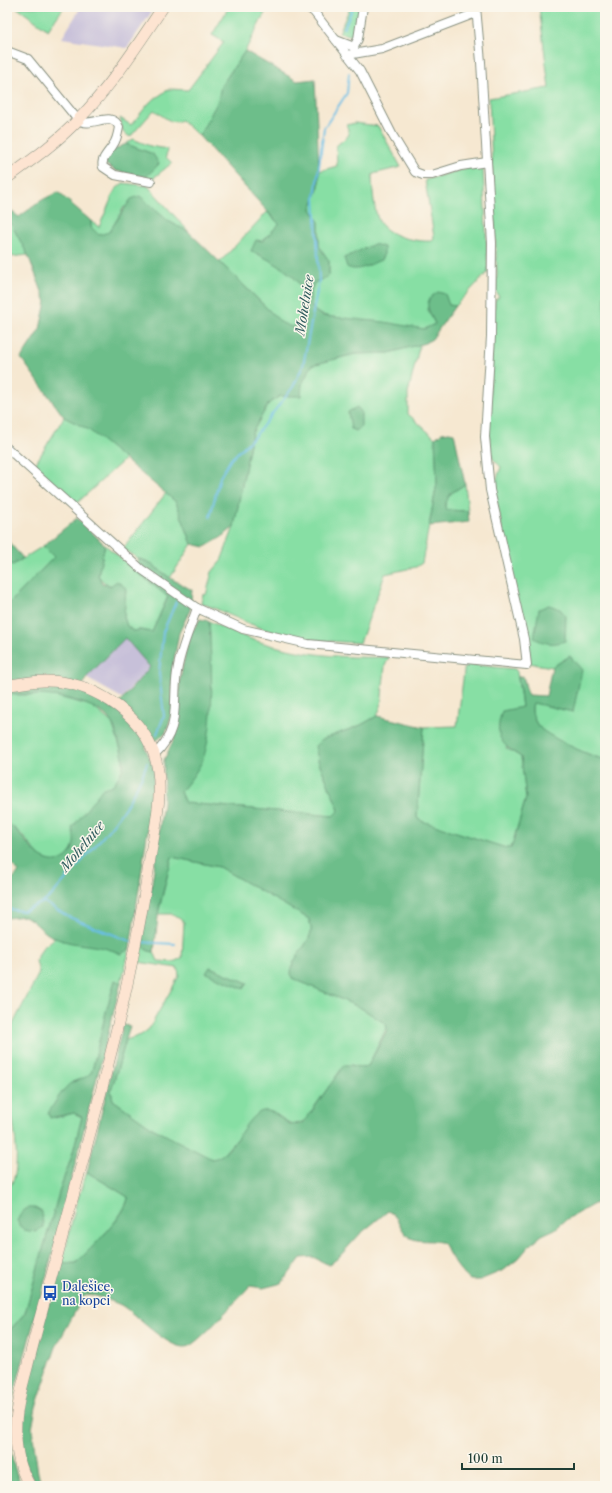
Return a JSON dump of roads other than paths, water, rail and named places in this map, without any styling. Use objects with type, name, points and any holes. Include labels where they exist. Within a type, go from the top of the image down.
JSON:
[{"type":"street","points":[[7,178],[46,149],[78,120],[121,67],[163,7]]},
{"type":"street","points":[[307,7],[314,12],[336,40],[352,52],[393,136],[415,172],[423,175],[432,174],[461,166],[487,162]]},
{"type":"street","points":[[352,52],[358,39],[363,7]]},
{"type":"street","points":[[7,448],[141,569],[197,608],[243,629],[308,644],[527,665],[524,639],[490,490],[485,437],[491,336],[492,243],[481,62],[476,10],[382,49],[352,52]]},
{"type":"street","points":[[7,51],[28,60],[78,120],[86,124],[110,118],[115,120],[119,127],[116,138],[104,157],[102,167],[115,174],[151,182]]},
{"type":"street","points":[[154,754],[163,746],[174,723],[177,672],[184,643],[197,608]]},
{"type":"street","points":[[7,685],[45,681],[76,686],[95,692],[118,706],[129,717],[147,740],[154,754],[158,773],[157,808],[142,912],[133,959],[118,1024],[38,1324],[17,1411],[16,1436],[18,1454],[30,1486]]},
{"type":"waterway","name":"Mohelnice","points":[[344,28],[353,7]]},
{"type":"waterway","name":"Mohelnice","points":[[210,517],[220,477],[231,459],[255,436],[293,387],[303,366],[319,280],[315,197],[324,128],[347,93],[349,73]]},
{"type":"waterway","name":"Mohelnice","points":[[157,734],[164,716],[159,673],[163,632],[176,602]]},
{"type":"waterway","name":"Mohelnice","points":[[7,909],[23,911],[44,902],[52,895],[93,849],[119,816],[139,782],[147,763]]},
{"type":"waterway","points":[[44,902],[69,917],[132,942]]},
{"type":"waterway","points":[[141,942],[175,944]]},
{"type":"place","name":"Dalešice, na kopci","points":[[50,1293]]}]
